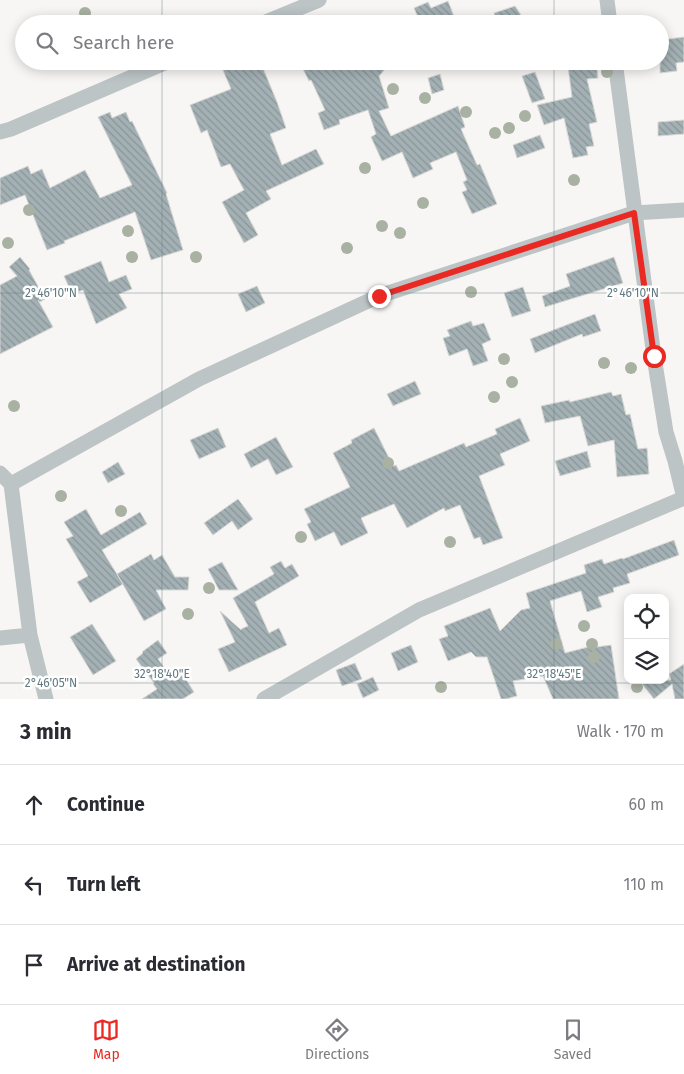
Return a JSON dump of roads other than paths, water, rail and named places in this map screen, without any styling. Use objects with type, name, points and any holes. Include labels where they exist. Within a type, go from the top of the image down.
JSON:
[{"type":"street","points":[[283,15],[320,0]]},
{"type":"street","points":[[607,0],[609,15]]},
{"type":"street","points":[[0,132],[148,70]]},
{"type":"street","points":[[264,699],[419,610],[684,498],[680,462],[666,432],[652,347],[616,70]]},
{"type":"street","points":[[11,484],[199,379],[379,296],[634,213],[684,210]]},
{"type":"street","points":[[0,473],[11,484],[30,635],[46,699]]},
{"type":"street","points":[[0,638],[30,635]]}]
